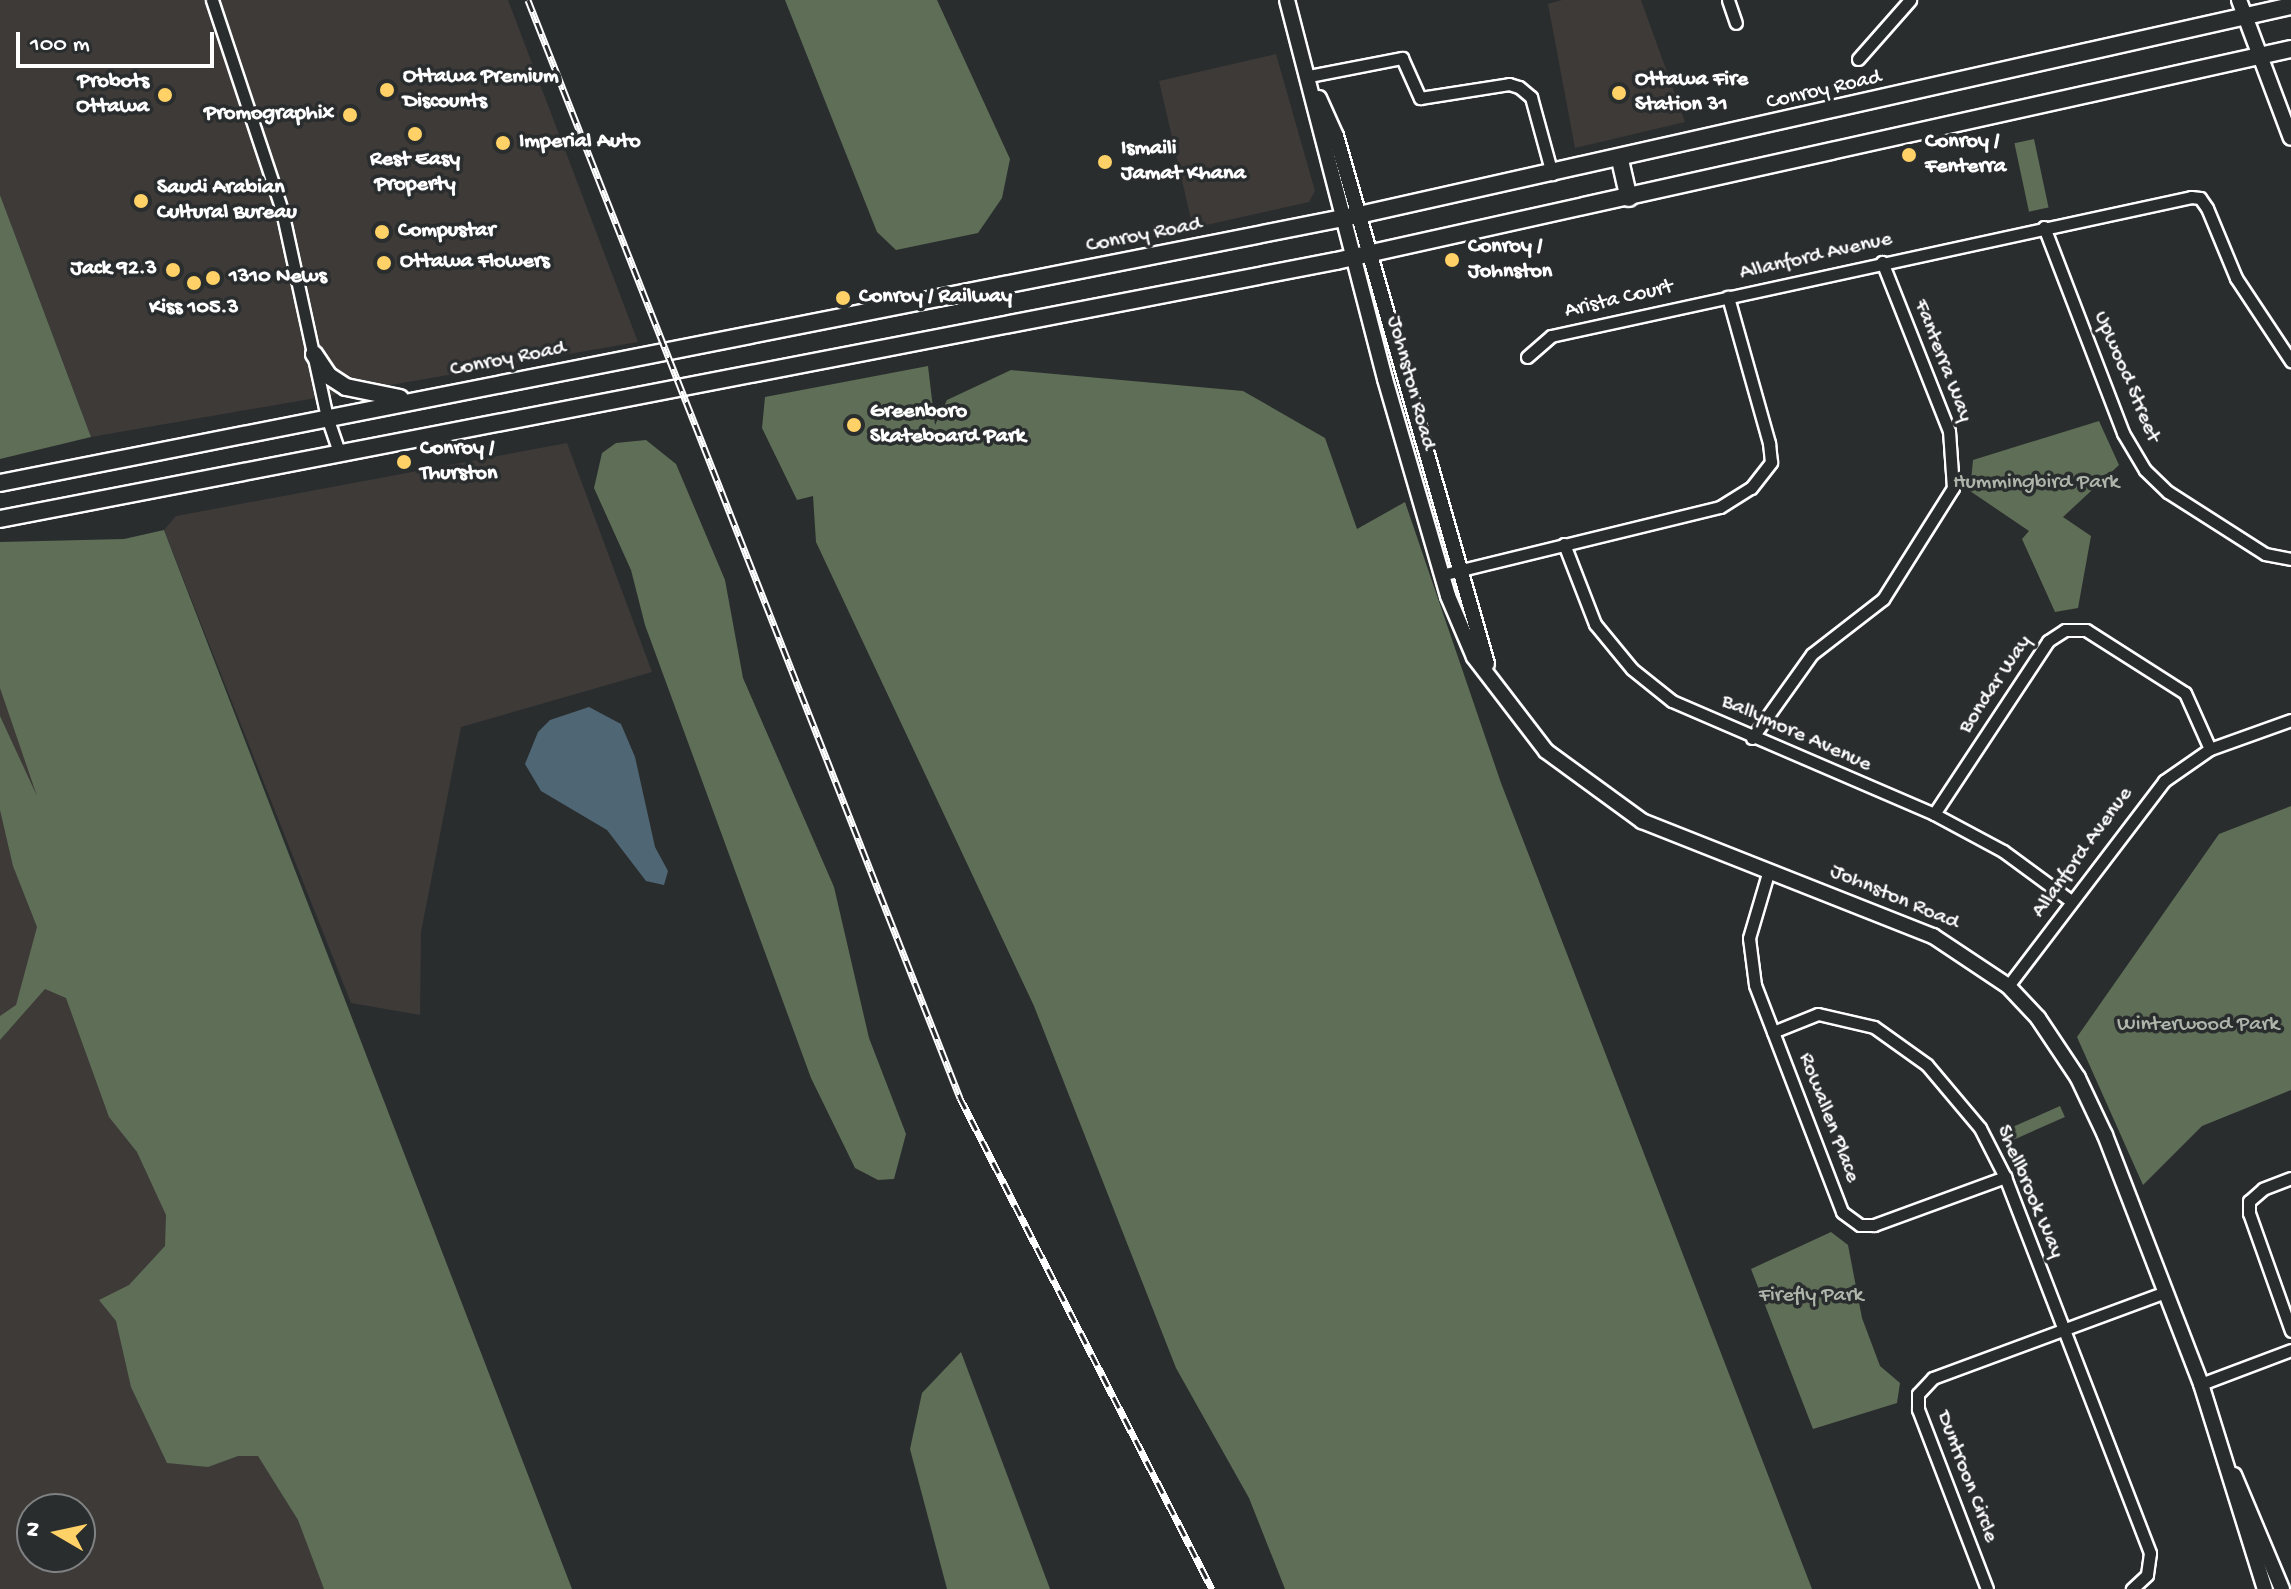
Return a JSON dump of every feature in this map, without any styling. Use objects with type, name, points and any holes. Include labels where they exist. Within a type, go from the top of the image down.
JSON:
[{"type":"main road","name":"Conroy Road","points":[[0,483],[1620,160],[2291,6]]},
{"type":"main road","points":[[0,519],[1361,256],[2291,49]]},
{"type":"main road","points":[[1620,160],[1629,198]]},
{"type":"main road","points":[[314,354],[329,376],[353,390],[417,400]]},
{"type":"street","points":[[212,0],[282,211],[327,417],[340,454]]},
{"type":"street","name":"Johnston Road","points":[[1287,0],[1309,76],[1336,136],[1351,216],[1441,575],[1465,638],[1498,691],[1546,751],[1610,800],[1654,826],[1933,936],[2008,986],[2038,1018],[2078,1078],[2165,1292],[2201,1384],[2265,1589]]},
{"type":"street","points":[[1728,0],[1736,23]]},
{"type":"street","points":[[1858,59],[1910,0]]},
{"type":"street","points":[[2239,0],[2291,138]]},
{"type":"street","points":[[1309,76],[1402,58],[1420,98],[1509,84],[1519,87],[1531,97],[1552,174]]},
{"type":"street","name":"Allanford Avenue","points":[[1441,575],[1720,507],[1738,501],[1764,476],[1771,462],[1769,443],[1728,297],[2180,198],[2200,198],[2236,278],[2291,361]]},
{"type":"street","name":"Upwood Street","points":[[2044,227],[2123,433],[2145,470],[2168,492],[2265,554],[2291,559]]},
{"type":"street","name":"Johnston Road","points":[[1361,256],[1498,691]]},
{"type":"street","name":"Fanterra Way","points":[[1752,738],[1812,654],[1883,599],[1953,488],[1949,431],[1882,262]]},
{"type":"street","name":"Arista Court","points":[[1527,357],[1551,336],[1728,297]]},
{"type":"street","name":"Ballymore Avenue","points":[[1564,544],[1595,624],[1632,669],[1672,701],[1934,814],[2003,851],[2071,901]]},
{"type":"street","name":"Bondar Way","points":[[1934,814],[2048,641],[2065,630],[2086,630],[2185,693],[2210,749]]},
{"type":"street","name":"Allanford Avenue","points":[[2008,986],[2151,794],[2210,749],[2291,720]]},
{"type":"street","name":"Rowallen Place","points":[[1769,870],[1749,938],[1755,985],[1842,1212],[1851,1221],[1874,1225],[2005,1177]]},
{"type":"street","name":"Shellbrook Way","points":[[1773,1032],[1804,1018],[1837,1015],[1866,1023],[1900,1043],[1964,1105],[2005,1177],[2064,1330]]},
{"type":"street","points":[[2291,1178],[2249,1201],[2291,1331]]},
{"type":"street","name":"Duntroon Circle","points":[[1987,1589],[1918,1409],[1918,1394],[1933,1378],[2165,1292]]},
{"type":"street","points":[[2064,1330],[2150,1553],[2147,1575],[2132,1589]]},
{"type":"street","points":[[2201,1384],[2291,1350]]},
{"type":"street","name":"Johnston Road","points":[[2219,1444],[2282,1589]]},
{"type":"shaded area","points":[[0,0],[508,0],[638,342],[91,437],[0,195]]},
{"type":"shaded area","points":[[1562,0],[1641,0],[1685,122],[1575,148],[1548,4]]},
{"type":"shaded area","points":[[1276,54],[1315,191],[1309,202],[1193,228],[1159,81]]},
{"type":"shaded area","points":[[567,443],[652,672],[461,727],[421,932],[420,1015],[351,1003],[164,530],[176,516]]},
{"type":"shaded area","points":[[0,680],[334,1589],[0,1589]]},
{"type":"green space","points":[[785,0],[937,0],[1010,159],[1002,198],[978,233],[896,250],[877,232]]},
{"type":"green space","points":[[2034,139],[2049,207],[2029,212],[2014,143]]},
{"type":"green space","points":[[0,195],[91,437],[0,459]]},
{"type":"green space","points":[[928,366],[935,425],[947,400],[1011,370],[1243,391],[1325,438],[1357,529],[1405,502],[1501,783],[1812,1589],[1285,1589],[1249,1498],[1176,1368],[1034,1006],[816,542],[813,496],[797,500],[762,428],[765,397]]},
{"type":"green space","name":"Hummingbird Park","points":[[2099,421],[2119,465],[2063,517],[2091,536],[2078,608],[2055,612],[2022,539],[2029,531],[1970,491],[1973,460]]},
{"type":"green space","points":[[646,440],[676,464],[725,580],[743,678],[834,887],[869,1038],[906,1134],[894,1179],[878,1180],[855,1168],[811,1078],[645,625],[631,570],[594,488],[602,453],[616,443]]},
{"type":"green space","points":[[164,530],[572,1589],[324,1589],[298,1520],[258,1456],[238,1456],[208,1467],[167,1463],[131,1387],[116,1321],[99,1300],[129,1285],[165,1246],[166,1215],[137,1152],[109,1117],[66,998],[45,989],[0,1040],[0,1016],[16,1005],[37,927],[13,866],[0,810],[0,716],[37,796],[0,688],[0,542],[124,539]]},
{"type":"green space","name":"Winterwood Park","points":[[2291,806],[2291,1090],[2202,1126],[2143,1185],[2077,1037],[2219,834]]},
{"type":"green space","points":[[2060,1106],[2065,1117],[2007,1143],[2002,1132]]},
{"type":"green space","name":"Firefly Park","points":[[1831,1232],[1848,1245],[1862,1318],[1880,1366],[1900,1383],[1897,1403],[1813,1429],[1751,1269]]},
{"type":"green space","points":[[961,1352],[1050,1589],[947,1589],[910,1449],[922,1393]]},
{"type":"water","points":[[589,707],[621,724],[635,757],[655,847],[668,871],[664,885],[646,881],[607,830],[541,791],[525,764],[538,732],[550,720]]},
{"type":"railway","points":[[528,0],[960,1098],[1212,1589]]},
{"type":"place","name":"Ottawa Premium Discounts","points":[[387,90]]},
{"type":"place","name":"Ottawa Fire Station 31","points":[[1619,93]]},
{"type":"place","name":"Probots Ottawa","points":[[165,95]]},
{"type":"place","name":"Promographix","points":[[350,115]]},
{"type":"place","name":"Rest Easy Property","points":[[415,134]]},
{"type":"place","name":"Imperial Auto","points":[[503,143]]},
{"type":"place","name":"Conroy / Fenterra","points":[[1909,155]]},
{"type":"place","name":"Ismaili Jamat Khana","points":[[1105,162]]},
{"type":"place","name":"Saudi Arabian Cultural Bureau","points":[[141,201]]},
{"type":"place","name":"Compustar","points":[[382,232]]},
{"type":"place","name":"Conroy / Johnston","points":[[1452,260]]},
{"type":"place","name":"Ottawa Flowers","points":[[384,263]]},
{"type":"place","name":"Jack 92.3","points":[[173,270]]},
{"type":"place","name":"1310 News","points":[[213,278]]},
{"type":"place","name":"Kiss 105.3","points":[[194,283]]},
{"type":"place","name":"Conroy / Railway","points":[[843,298]]},
{"type":"place","name":"Greenboro Skateboard Park","points":[[854,425]]},
{"type":"place","name":"Conroy / Thurston","points":[[404,462]]}]
